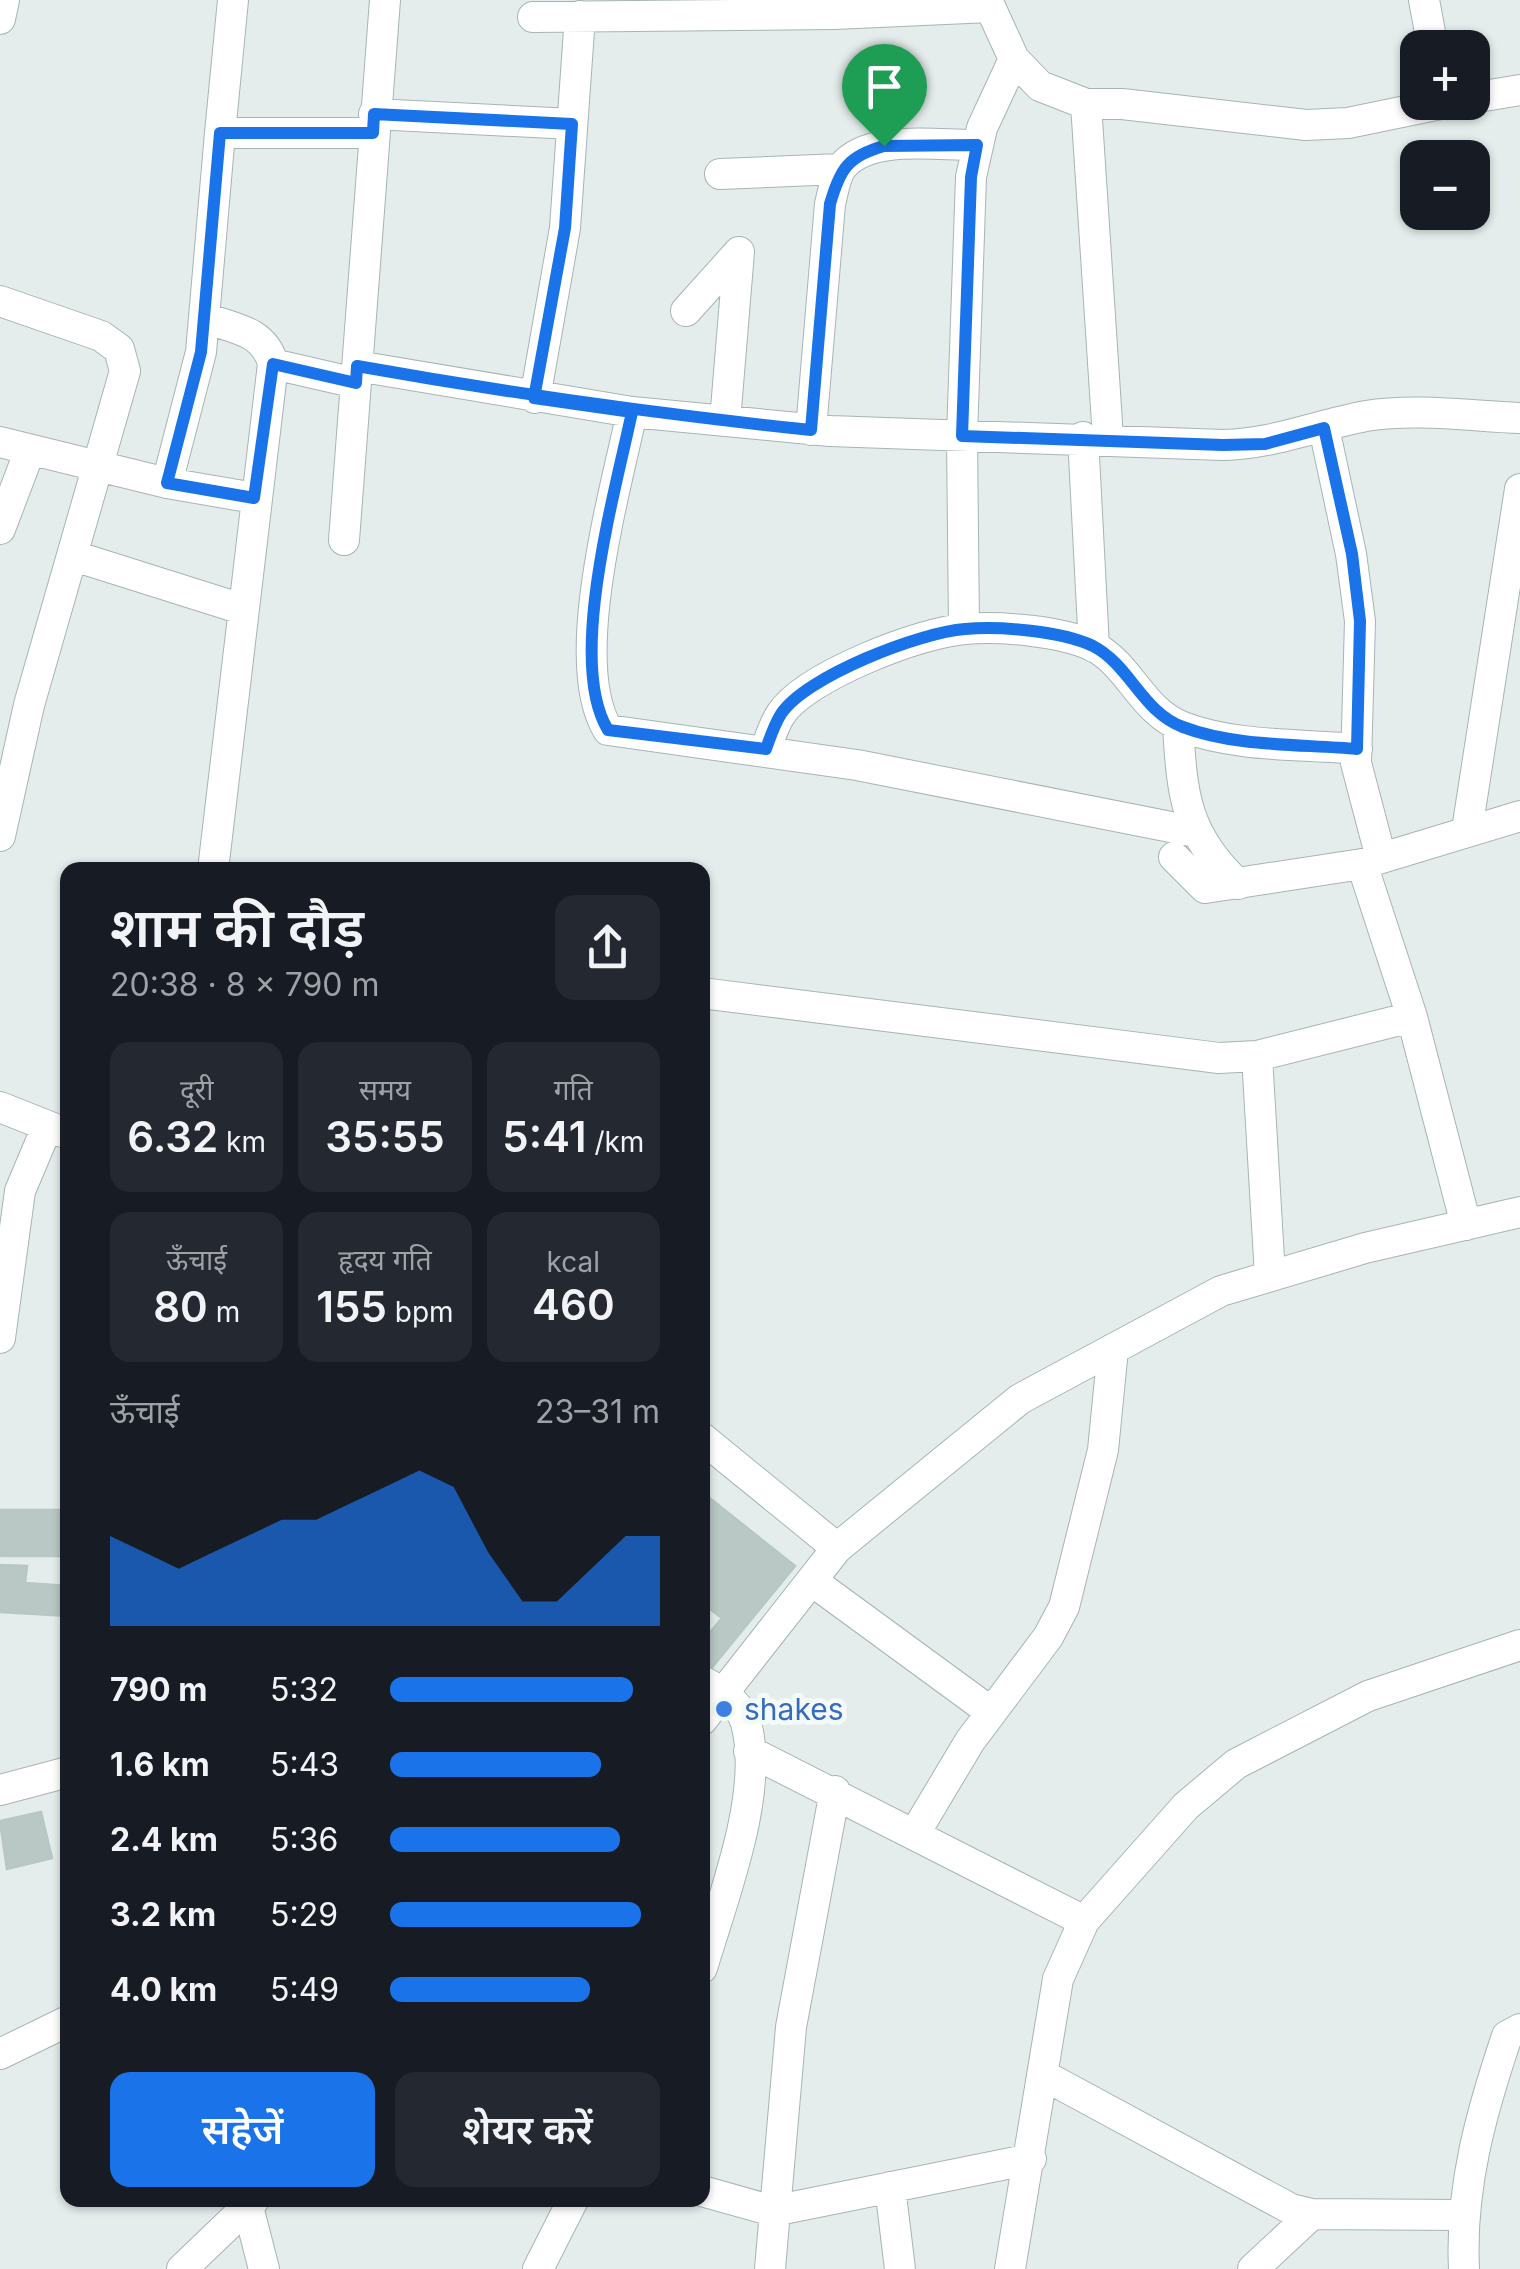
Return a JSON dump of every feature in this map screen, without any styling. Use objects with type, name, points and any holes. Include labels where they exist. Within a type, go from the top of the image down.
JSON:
[{"type":"street","points":[[0,20],[4,0]]},
{"type":"street","points":[[167,483],[201,352],[233,0]]},
{"type":"street","points":[[344,540],[385,0]]},
{"type":"street","points":[[1424,0],[1429,30]]},
{"type":"street","points":[[533,16],[595,11],[988,3],[1014,59],[1040,86],[1086,104],[1140,106],[1306,126],[1348,123],[1400,112]]},
{"type":"street","points":[[534,398],[565,228],[572,124],[595,11]]},
{"type":"street","points":[[964,628],[962,436],[971,177],[977,145],[1014,59]]},
{"type":"street","points":[[1490,95],[1520,90]]},
{"type":"street","points":[[1086,104],[1096,437],[1094,646]]},
{"type":"street","points":[[220,133],[373,123],[572,124]]},
{"type":"street","points":[[811,430],[830,204],[840,169],[857,154],[884,146],[977,145]]},
{"type":"street","points":[[720,174],[840,169]]},
{"type":"street","points":[[686,312],[739,252],[725,421]]},
{"type":"street","points":[[0,302],[100,336],[119,349],[125,372],[74,556],[8,763],[0,836]]},
{"type":"street","points":[[204,318],[256,336],[268,346],[273,364],[254,498],[214,862]]},
{"type":"street","points":[[273,364],[632,412],[811,430],[1265,444],[1398,412],[1520,418]]},
{"type":"street","points":[[632,412],[592,620],[599,716],[608,730],[766,749],[1196,832]]},
{"type":"street","points":[[1324,428],[1352,554],[1360,621],[1357,749],[1372,861],[1466,1225]]},
{"type":"street","points":[[0,529],[15,446],[167,483],[254,498]]},
{"type":"street","points":[[1467,830],[1520,489]]},
{"type":"street","points":[[74,556],[242,610]]},
{"type":"street","points":[[766,749],[782,713],[800,695],[842,671],[916,641],[964,628],[1026,630],[1094,646],[1117,666],[1154,710],[1178,726],[1204,734],[1357,749]]},
{"type":"street","points":[[1178,726],[1185,808],[1196,832],[1238,884]]},
{"type":"street","points":[[1174,857],[1205,888],[1372,861],[1520,816]]},
{"type":"street","points":[[710,995],[1175,1054],[1256,1056],[1412,1018]]},
{"type":"street","points":[[1256,1056],[1270,1276]]},
{"type":"street","points":[[0,1108],[58,1131],[20,1190],[0,1338]]},
{"type":"street","points":[[710,1938],[747,1801],[749,1751],[745,1720],[714,1687],[838,1548],[1020,1399],[1222,1291],[1520,1212]]},
{"type":"street","points":[[915,1834],[991,1712],[1048,1637],[1064,1606],[1104,1450],[1113,1349]]},
{"type":"street","points":[[710,1444],[838,1548]]},
{"type":"street","points":[[812,1580],[991,1712]]},
{"type":"street","points":[[1010,2269],[1045,2076],[1058,1979],[1084,1921],[1186,1806],[1236,1764],[1368,1696],[1520,1644]]},
{"type":"street","points":[[749,1751],[1084,1921]]},
{"type":"street","points":[[0,1790],[60,1774]]},
{"type":"street","points":[[770,2269],[791,2027],[835,1792]]},
{"type":"street","points":[[0,2054],[60,2024]]},
{"type":"street","points":[[1464,2269],[1461,2215],[1484,2106],[1507,2036],[1520,2029]]},
{"type":"street","points":[[1045,2076],[1264,2198],[1312,2214],[1461,2215]]},
{"type":"street","points":[[710,2192],[773,2210],[1031,2159]]},
{"type":"street","points":[[890,2187],[900,2269]]},
{"type":"street","points":[[182,2269],[247,2207]]},
{"type":"street","points":[[252,2207],[264,2269]]},
{"type":"street","points":[[538,2269],[569,2207]]},
{"type":"street","points":[[1253,2269],[1312,2214]]},
{"type":"building","points":[[710,1498],[795,1566],[710,1670],[710,1632],[722,1618],[710,1609]]},
{"type":"building","points":[[0,1510],[60,1510],[60,1556],[0,1556]]},
{"type":"building","points":[[0,1565],[27,1566],[25,1583],[60,1585],[60,1616],[0,1612]]},
{"type":"building","points":[[41,1812],[52,1858],[7,1869],[0,1821]]},
{"type":"place","name":"shakes","points":[[724,1709]]},
{"type":"route","points":[[884,146],[857,154],[840,169],[830,204],[811,430],[632,412],[534,398],[357,366],[356,383],[273,364],[254,498],[167,483],[201,352],[220,133],[373,133],[374,114],[572,124],[565,228],[534,398],[632,412],[592,620],[592,662],[599,716],[608,730],[766,749],[782,713],[800,695],[842,671],[916,641],[964,628],[1026,630],[1094,646],[1117,666],[1154,710],[1178,726],[1204,734],[1357,749],[1360,621],[1352,554],[1324,428],[1265,444],[1223,445],[1108,438],[962,436],[971,177],[977,145],[884,146]]}]
